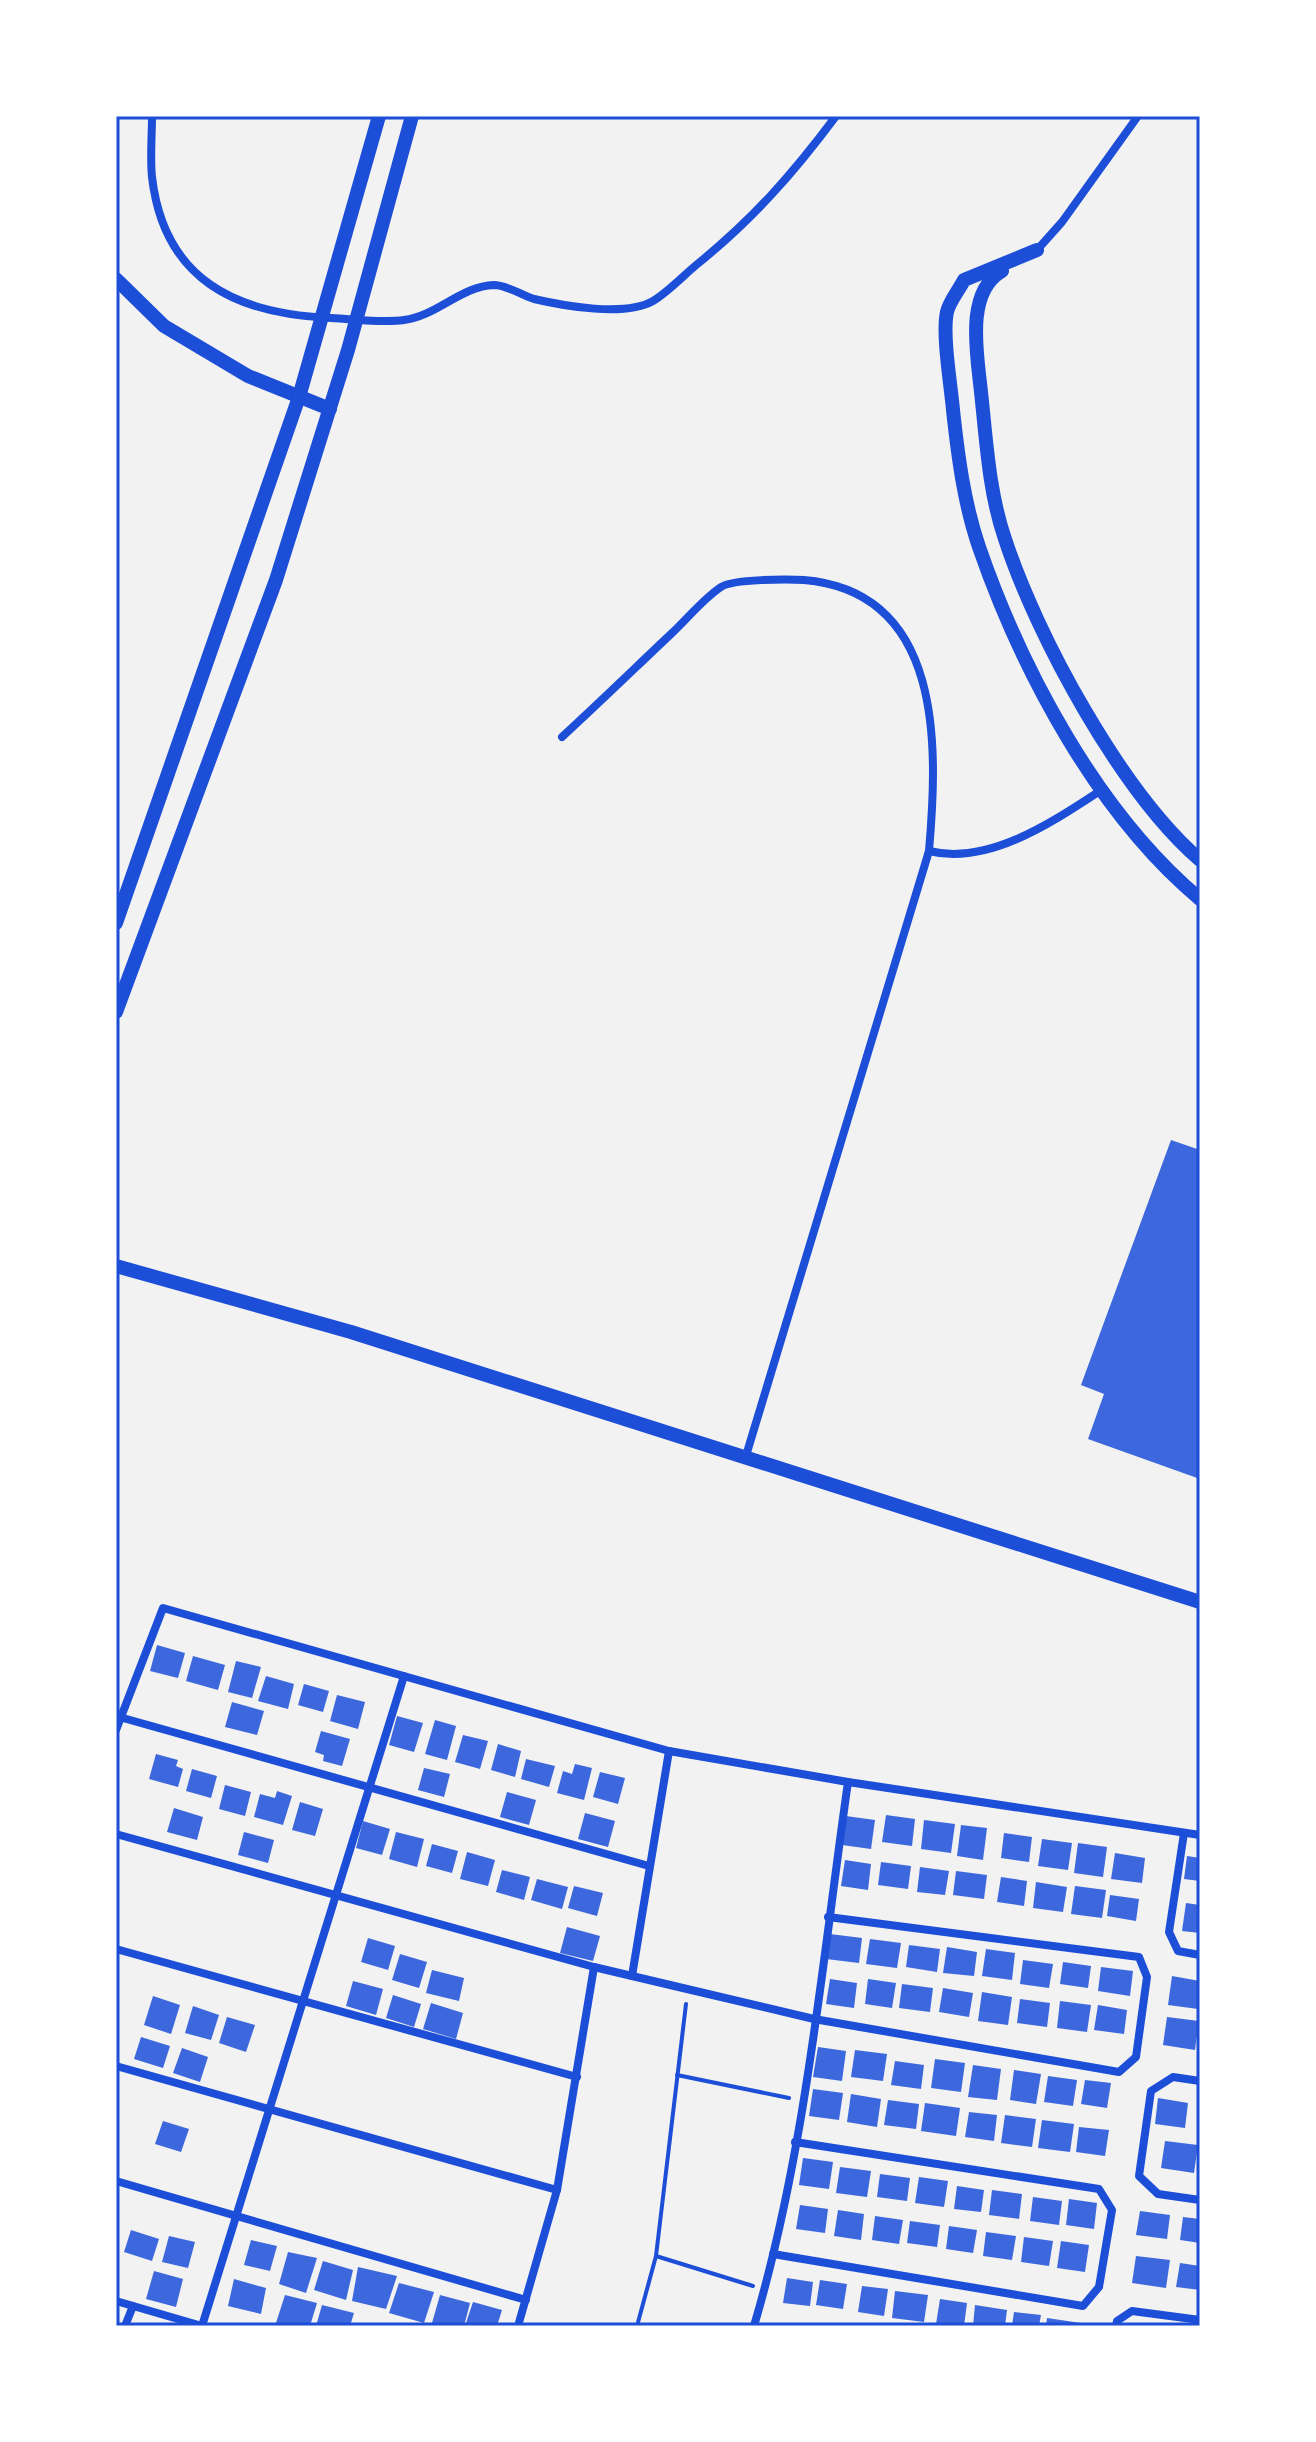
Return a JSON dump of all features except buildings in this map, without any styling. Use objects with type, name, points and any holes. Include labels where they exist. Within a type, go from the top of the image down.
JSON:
[{"type":"street","points":[[152,116],[152,175],[160,214],[183,262],[211,286],[247,305],[286,316],[403,321],[426,315],[474,289],[496,285],[532,298],[589,308],[652,302],[748,223],[794,173],[836,116]]},
{"type":"street","points":[[116,923],[299,397],[379,116]]},
{"type":"street","points":[[116,1012],[276,580],[348,350],[412,116]]},
{"type":"street","points":[[1138,116],[1062,222],[1037,250],[988,278],[977,306],[978,366],[989,460],[1004,538],[1080,702],[1125,772],[1183,845],[1200,860]]},
{"type":"street","points":[[1037,250],[964,280],[947,312],[959,467],[978,545],[1018,645],[1103,789],[1161,867],[1200,899]]},
{"type":"street","points":[[116,279],[164,326],[248,376],[330,409]]},
{"type":"street","points":[[562,737],[722,586],[789,579],[829,582],[861,595],[891,619],[915,658],[932,717],[935,783],[929,851],[745,1460]]},
{"type":"street","points":[[929,851],[952,857],[1015,840],[1103,789]]},
{"type":"street","points":[[116,1266],[351,1332],[745,1460],[1200,1602]]},
{"type":"street","points":[[116,1730],[163,1608],[669,1751],[848,1782],[1200,1835]]},
{"type":"street","points":[[116,2301],[202,2326],[404,1676]]},
{"type":"street","points":[[123,1718],[649,1866]]},
{"type":"street","points":[[632,1976],[669,1751]]},
{"type":"street","points":[[754,2326],[773,2254],[795,2142],[848,1782]]},
{"type":"street","points":[[1184,1833],[1169,1932],[1178,1951],[1200,1955]]},
{"type":"street","points":[[116,1834],[594,1967],[814,2019],[1119,2072],[1136,2057],[1147,1977],[1139,1957],[828,1917]]},
{"type":"street","points":[[116,1949],[577,2077]]},
{"type":"street","points":[[518,2326],[557,2190],[594,1967]]},
{"type":"street","points":[[116,2066],[557,2190]]},
{"type":"street","points":[[1200,2081],[1173,2077],[1151,2091],[1139,2176],[1158,2194],[1200,2200]]},
{"type":"street","points":[[773,2254],[1083,2306],[1099,2287],[1112,2210],[1099,2189],[795,2142]]},
{"type":"street","points":[[116,2181],[526,2300]]},
{"type":"street","points":[[125,2326],[133,2306]]},
{"type":"street","points":[[1116,2326],[1117,2321],[1132,2311],[1200,2320]]},
{"type":"path","points":[[637,2326],[656,2256],[687,1989]]},
{"type":"path","points":[[677,2075],[802,2100]]},
{"type":"path","points":[[656,2256],[764,2289]]}]
